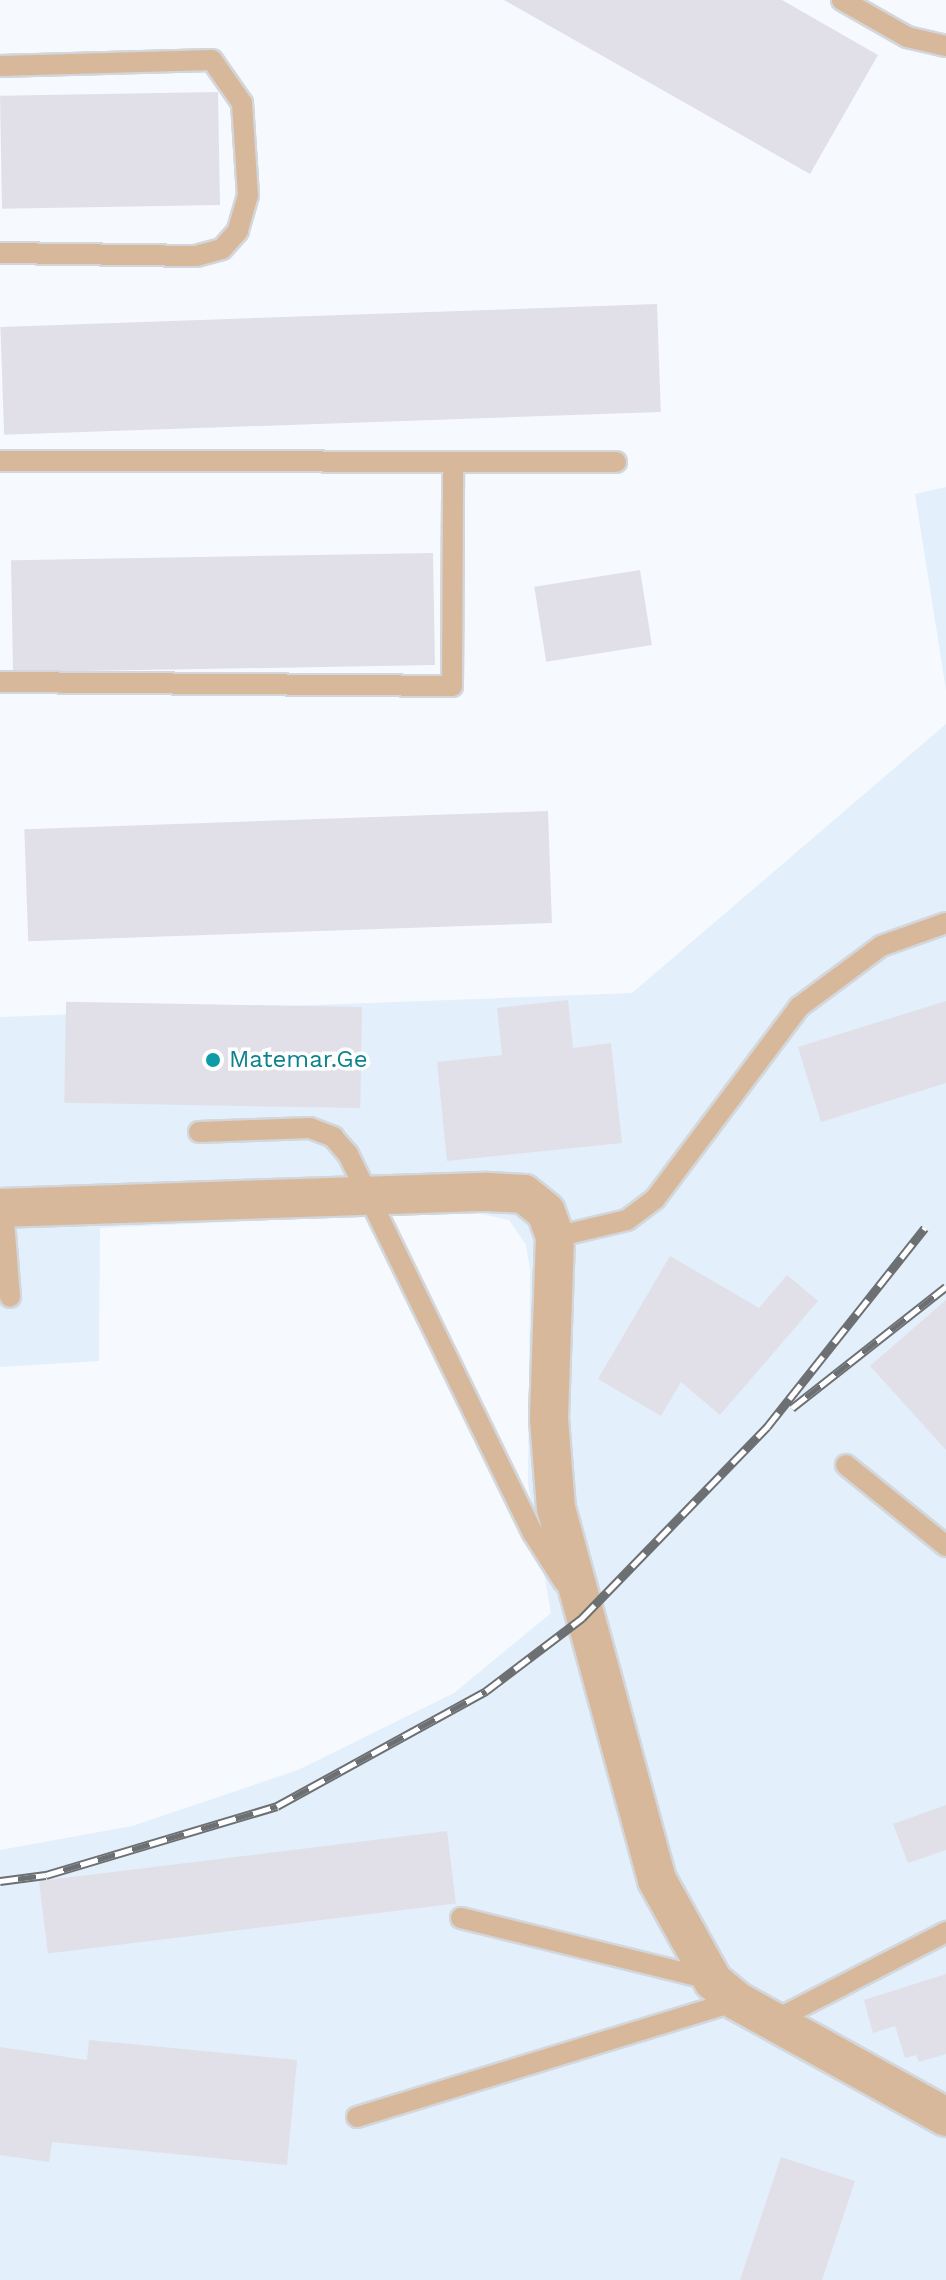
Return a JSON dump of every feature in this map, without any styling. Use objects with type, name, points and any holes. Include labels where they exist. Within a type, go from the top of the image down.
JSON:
[{"type":"street","points":[[2,1208],[524,1194],[546,1212],[555,1237],[549,1419],[556,1508],[579,1605],[657,1880],[725,1991],[946,2117]]},
{"type":"lane","points":[[842,0],[907,37],[946,46]]},
{"type":"lane","points":[[0,66],[212,60],[232,79],[242,103],[248,195],[238,231],[222,249],[196,256],[0,253]]},
{"type":"lane","points":[[0,461],[616,462]]},
{"type":"lane","points":[[0,682],[452,686],[453,462]]},
{"type":"lane","points":[[555,1237],[627,1220],[655,1199],[799,1007],[881,946],[946,923]]},
{"type":"lane","points":[[199,1132],[310,1128],[333,1137],[374,1196],[533,1533],[579,1605]]},
{"type":"lane","points":[[2,1208],[10,1297]]},
{"type":"lane","points":[[846,1465],[946,1546]]},
{"type":"lane","points":[[461,1918],[725,1991]]},
{"type":"lane","points":[[773,2021],[946,1932]]},
{"type":"lane","points":[[357,2117],[725,1991]]},
{"type":"shaded area","points":[[946,487],[946,690],[915,494]]},
{"type":"shaded area","points":[[946,724],[946,2280],[0,2280],[0,1850],[132,1826],[298,1770],[454,1693],[551,1613],[528,1484],[530,1270],[526,1245],[509,1220],[467,1211],[100,1228],[99,1361],[0,1367],[0,1017],[632,993]]},
{"type":"building","points":[[504,0],[782,0],[878,55],[810,174]]},
{"type":"building","points":[[218,92],[220,205],[2,209],[0,96]]},
{"type":"building","points":[[657,304],[661,412],[4,435],[0,327]]},
{"type":"building","points":[[433,553],[435,665],[13,672],[11,560]]},
{"type":"building","points":[[640,570],[652,645],[546,662],[534,587]]},
{"type":"building","points":[[548,811],[552,923],[28,941],[24,829]]},
{"type":"building","points":[[568,1000],[573,1048],[611,1043],[622,1143],[447,1161],[437,1062],[502,1055],[497,1008]]},
{"type":"building","points":[[946,1001],[946,1083],[821,1122],[798,1047]]},
{"type":"building","name":"Matemar.Ge","points":[[66,1002],[362,1007],[360,1108],[64,1103]]},
{"type":"building","points":[[670,1256],[759,1308],[787,1275],[818,1301],[720,1415],[681,1382],[661,1416],[598,1379]]},
{"type":"building","points":[[946,1300],[946,1450],[870,1366]]},
{"type":"building","points":[[946,1805],[946,1850],[908,1863],[893,1824]]},
{"type":"building","points":[[447,1831],[456,1903],[48,1954],[39,1881]]},
{"type":"building","points":[[946,1974],[946,2054],[919,2062],[916,2055],[905,2058],[895,2026],[873,2033],[864,2000]]},
{"type":"building","points":[[89,2040],[297,2060],[287,2165],[52,2142],[49,2162],[0,2155],[0,2047],[87,2060]]},
{"type":"building","points":[[781,2157],[855,2181],[822,2280],[740,2280]]},
{"type":"railway","points":[[0,1881],[46,1875],[277,1806],[486,1691],[582,1618],[767,1427],[925,1228]]},
{"type":"railway","points":[[792,1408],[946,1287]]},
{"type":"place","name":"Matemar.Ge","points":[[213,1060]]}]
